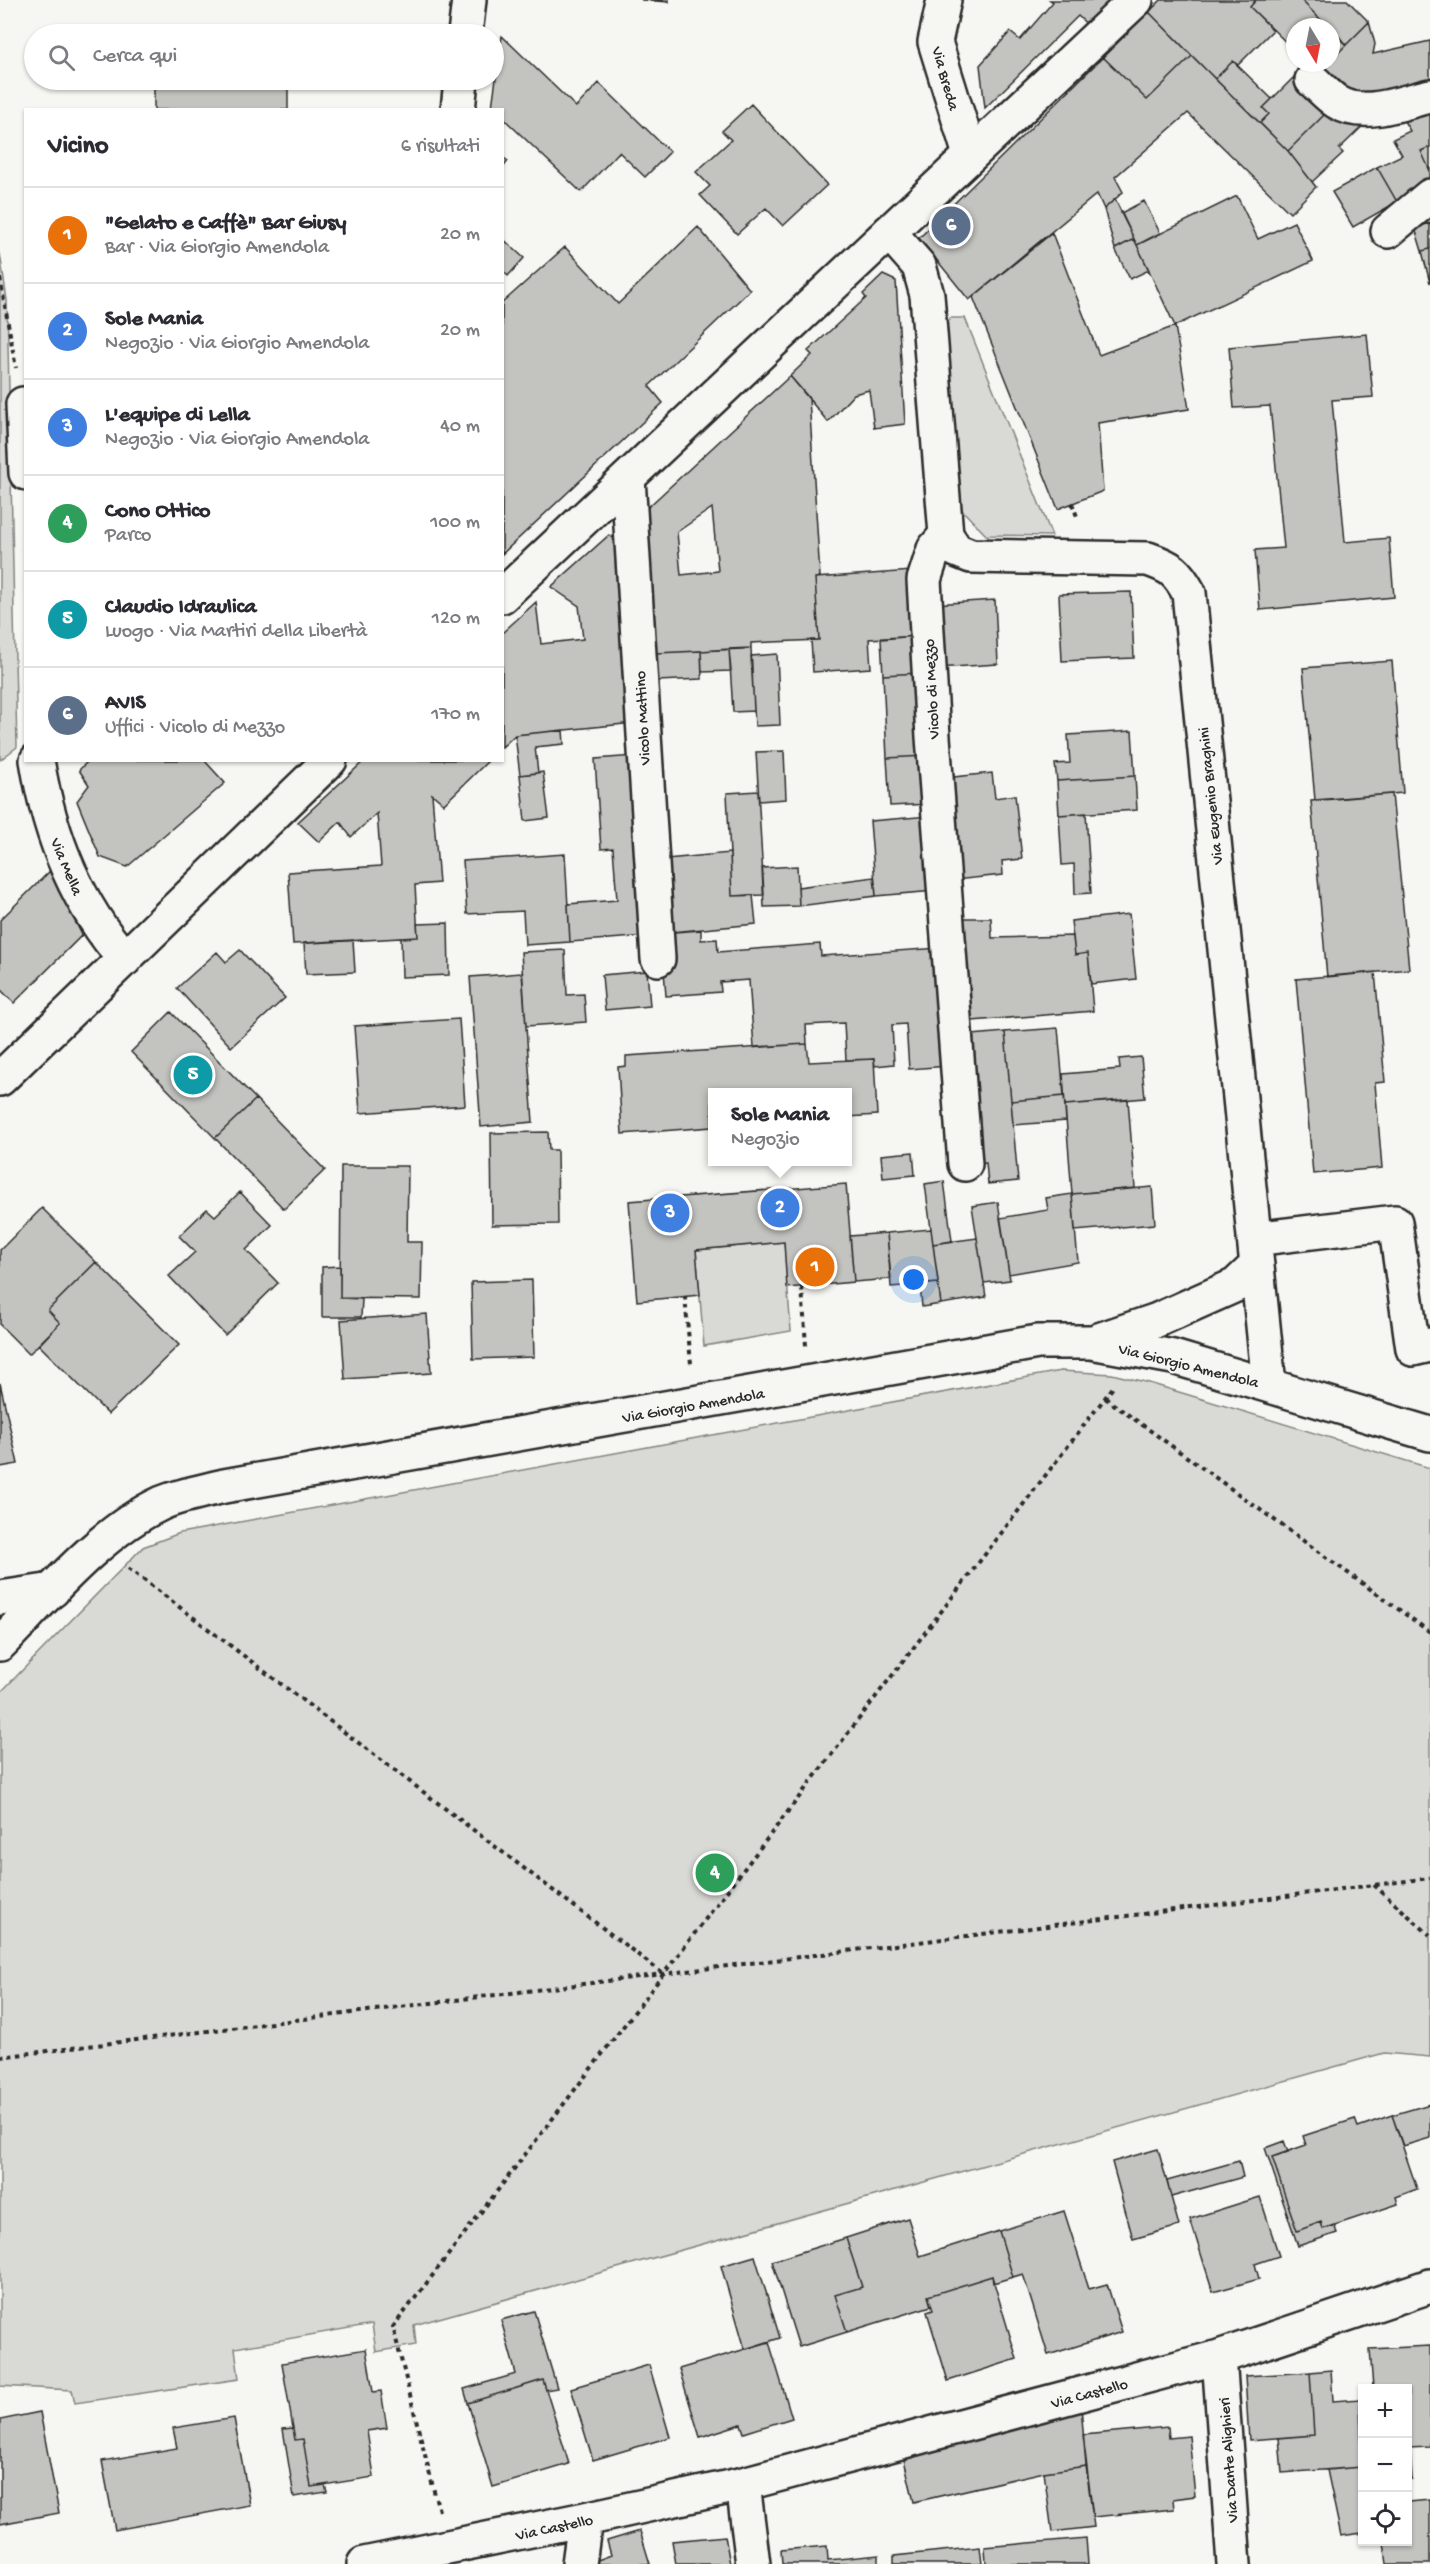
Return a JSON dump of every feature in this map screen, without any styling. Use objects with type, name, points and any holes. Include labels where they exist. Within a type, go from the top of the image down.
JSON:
[{"type":"street","points":[[466,24],[469,0]]},
{"type":"street","name":"Via Breda","points":[[944,0],[935,42],[970,155]]},
{"type":"street","points":[[504,594],[1136,0]]},
{"type":"street","points":[[1312,80],[1336,101],[1357,108],[1382,107],[1430,96]]},
{"type":"street","points":[[458,108],[460,90]]},
{"type":"street","points":[[1388,231],[1430,196]]},
{"type":"street","points":[[889,232],[919,266],[927,296],[946,535]]},
{"type":"street","points":[[23,404],[24,427]]},
{"type":"street","name":"Vicolo Mattino","points":[[628,478],[658,959]]},
{"type":"street","name":"Vicolo di Mezzo","points":[[946,535],[934,549],[924,580],[936,784],[965,1164]]},
{"type":"street","name":"Via Eugenio Braghini","points":[[946,535],[956,550],[971,556],[1148,559],[1166,565],[1179,575],[1189,593],[1269,1385]]},
{"type":"street","name":"Via Mella","points":[[37,762],[43,796],[73,883],[100,931],[125,959]]},
{"type":"street","points":[[0,1079],[328,762]]},
{"type":"street","points":[[1091,1342],[1155,1321],[1236,1285],[1256,1252],[1395,1222],[1413,1349],[1430,1346]]},
{"type":"street","name":"Via Giorgio Amendola","points":[[0,1644],[99,1546],[123,1527],[163,1503],[224,1486],[1038,1342],[1091,1342],[1142,1350],[1269,1385],[1430,1434]]},
{"type":"street","points":[[0,1598],[52,1590]]},
{"type":"street","name":"Via Castello","points":[[364,2564],[447,2556],[585,2519],[743,2484],[1219,2357],[1430,2286]]},
{"type":"street","name":"Via Dante Alighieri","points":[[1219,2357],[1234,2564]]},
{"type":"street","points":[[743,2484],[753,2564]]},
{"type":"street","points":[[579,2564],[585,2519]]},
{"type":"path","points":[[0,278],[23,404]]},
{"type":"path","points":[[802,1287],[809,1383]]},
{"type":"path","points":[[685,1296],[694,1404]]},
{"type":"path","points":[[447,2556],[393,2327],[1142,1350]]},
{"type":"path","points":[[1105,1398],[1430,1632]]},
{"type":"path","points":[[99,1546],[663,1974]]},
{"type":"path","points":[[0,2057],[1430,1878]]},
{"type":"path","points":[[1374,1885],[1430,1935]]},
{"type":"shaded area","points":[[0,253],[7,300],[17,747],[0,760]]},
{"type":"shaded area","points":[[950,318],[965,318],[1052,536],[986,535],[960,508],[943,334]]},
{"type":"shaded area","points":[[784,1242],[791,1331],[704,1346],[696,1250]]},
{"type":"shaded area","points":[[1061,1371],[1112,1374],[1149,1383],[1430,1468],[1430,2057],[1384,2053],[414,2325],[416,2345],[376,2352],[372,2324],[235,2348],[239,2379],[75,2403],[72,2390],[0,2386],[0,1693],[143,1547],[180,1533]]},
{"type":"building","points":[[641,0],[669,0],[669,2]]},
{"type":"building","points":[[1050,0],[1123,0],[1093,30],[1078,16],[985,108],[980,65],[1010,32],[1020,40],[1053,2]]},
{"type":"building","points":[[1161,0],[1256,0],[1250,7],[1273,30],[1238,65],[1233,61],[1215,79],[1149,12]]},
{"type":"building","points":[[1256,0],[1301,0],[1319,18],[1286,18],[1286,42],[1250,7]]},
{"type":"building","points":[[1301,0],[1347,0],[1369,22],[1346,45],[1340,38],[1340,18],[1319,18]]},
{"type":"building","points":[[1149,12],[1192,56],[1147,100],[1103,57]]},
{"type":"building","points":[[1369,22],[1375,44],[1373,54],[1430,41],[1430,88],[1365,100],[1317,74],[1319,72],[1340,72],[1340,51]]},
{"type":"building","points":[[504,38],[576,107],[599,83],[670,152],[645,177],[619,152],[581,192],[504,119],[504,108],[492,107],[494,90],[504,90]]},
{"type":"building","points":[[1340,39],[1346,45],[1340,51]]},
{"type":"building","points":[[1192,56],[1288,151],[1316,187],[1290,213],[1188,113],[1115,177],[1123,192],[1104,209],[1097,194],[969,300],[919,238],[1103,57],[1147,100]]},
{"type":"building","points":[[1233,61],[1272,99],[1263,108],[1269,114],[1260,123],[1215,79]]},
{"type":"building","points":[[1296,75],[1330,109],[1288,151],[1260,123],[1269,114],[1263,108]]},
{"type":"building","points":[[154,90],[288,90],[288,108],[154,108]]},
{"type":"building","points":[[751,104],[827,185],[783,226],[766,208],[737,234],[700,195],[710,186],[696,172],[731,140],[722,131]]},
{"type":"building","points":[[1430,104],[1430,147],[1421,151],[1430,171],[1430,188],[1400,207],[1377,167],[1402,155],[1393,139],[1410,131],[1398,111]]},
{"type":"building","points":[[1330,109],[1370,119],[1339,149],[1343,153],[1312,182],[1288,151]]},
{"type":"building","points":[[1430,147],[1430,171],[1421,151]]},
{"type":"building","points":[[1377,167],[1397,202],[1353,227],[1332,192]]},
{"type":"building","points":[[1237,196],[1258,239],[1294,222],[1313,261],[1175,326],[1137,245]]},
{"type":"building","points":[[1115,199],[1134,239],[1115,249],[1104,209]]},
{"type":"building","points":[[1144,201],[1160,233],[1137,245],[1121,213]]},
{"type":"building","points":[[1430,223],[1430,249],[1422,251],[1415,228]]},
{"type":"building","points":[[698,227],[750,290],[649,386],[663,403],[504,552],[504,301],[565,247],[618,304]]},
{"type":"building","points":[[1052,233],[1099,355],[1175,326],[1189,409],[1098,423],[1103,491],[1058,509],[973,297]]},
{"type":"building","points":[[1134,239],[1149,270],[1130,279],[1115,249]]},
{"type":"building","points":[[504,240],[524,258],[508,276],[504,272]]},
{"type":"building","points":[[1430,249],[1430,283],[1422,251]]},
{"type":"building","points":[[883,275],[896,281],[905,424],[874,428],[869,390],[854,394],[828,422],[790,376],[812,355],[808,351],[866,298],[863,294]]},
{"type":"building","points":[[1367,334],[1373,397],[1332,400],[1345,542],[1389,538],[1394,597],[1260,610],[1255,550],[1284,548],[1270,406],[1234,408],[1229,347]]},
{"type":"building","points":[[790,376],[809,398],[820,577],[815,578],[819,640],[751,643],[751,648],[742,649],[656,653],[646,509]],"holes":[[[712,508],[718,571],[681,575],[677,532]]]},
{"type":"building","points":[[609,535],[619,542],[634,723],[515,735],[504,745],[504,631],[536,602],[541,644],[583,639],[579,606],[551,587]]},
{"type":"building","points":[[912,571],[917,636],[869,639],[871,668],[813,672],[811,640],[819,640],[815,578]]},
{"type":"building","points":[[1131,592],[1134,658],[1062,661],[1059,594]]},
{"type":"building","points":[[995,600],[998,664],[937,668],[934,604]]},
{"type":"building","points":[[917,636],[919,673],[883,675],[881,639]]},
{"type":"building","points":[[751,648],[754,711],[733,712],[729,649]]},
{"type":"building","points":[[729,649],[731,671],[702,672],[701,651]]},
{"type":"building","points":[[701,651],[702,679],[657,681],[656,653]]},
{"type":"building","points":[[777,654],[780,725],[755,726],[751,656]]},
{"type":"building","points":[[1392,661],[1403,793],[1315,800],[1303,668]]},
{"type":"building","points":[[919,673],[925,756],[887,758],[883,675]]},
{"type":"building","points":[[563,730],[564,744],[535,747],[538,773],[520,775],[515,735]]},
{"type":"building","points":[[1132,731],[1135,776],[1057,781],[1055,764],[1070,763],[1068,735]]},
{"type":"building","points":[[784,751],[786,799],[759,801],[756,752]]},
{"type":"building","points":[[635,756],[648,936],[570,942],[568,904],[617,900],[613,848],[601,849],[595,759]]},
{"type":"building","points":[[925,756],[929,804],[890,806],[887,758]]},
{"type":"building","points":[[87,762],[206,762],[225,783],[127,867],[100,857],[77,801],[89,785],[79,770]]},
{"type":"building","points":[[363,762],[487,762],[444,804],[432,794],[439,883],[415,885],[418,937],[293,944],[288,872],[381,866],[377,813],[351,837],[340,822],[319,842],[298,822]]},
{"type":"building","points":[[543,772],[549,818],[525,821],[520,775]]},
{"type":"building","points":[[992,773],[995,798],[1015,795],[1022,859],[1002,861],[1003,875],[954,880],[944,778]]},
{"type":"building","points":[[1135,776],[1137,810],[1059,815],[1057,781]]},
{"type":"building","points":[[758,791],[764,895],[732,896],[727,793]]},
{"type":"building","points":[[1392,794],[1409,969],[1327,977],[1311,801]]},
{"type":"building","points":[[1086,813],[1091,893],[1075,894],[1074,864],[1062,865],[1059,815]]},
{"type":"building","points":[[930,816],[935,891],[876,896],[870,821]]},
{"type":"building","points":[[730,853],[732,896],[753,895],[756,924],[661,933],[656,860]]},
{"type":"building","points":[[565,854],[570,942],[525,945],[523,911],[467,914],[463,861]]},
{"type":"building","points":[[797,866],[799,906],[764,907],[762,868]]},
{"type":"building","points":[[50,871],[82,935],[14,1003],[0,989],[0,920]]},
{"type":"building","points":[[874,877],[876,896],[799,906],[798,887]]},
{"type":"building","points":[[1129,914],[1136,979],[1091,984],[1088,953],[1075,955],[1071,921]]},
{"type":"building","points":[[953,918],[991,918],[992,938],[1073,936],[1075,955],[1088,953],[1093,1011],[960,1022]]},
{"type":"building","points":[[448,923],[449,975],[402,977],[401,938],[418,937],[417,924]]},
{"type":"building","points":[[701,930],[701,940],[717,939],[718,952],[820,944],[821,956],[941,948],[948,1066],[909,1069],[906,1024],[892,1025],[894,1064],[875,1066],[874,1059],[846,1060],[844,1023],[806,1025],[807,1044],[754,1047],[749,980],[720,982],[721,992],[666,996],[661,933]]},
{"type":"building","points":[[353,940],[355,972],[306,974],[304,943]]},
{"type":"building","points":[[240,950],[285,998],[231,1047],[177,988],[217,952],[226,962]]},
{"type":"building","points":[[565,950],[567,995],[584,994],[586,1022],[526,1026],[521,952]]},
{"type":"building","points":[[647,971],[650,1006],[605,1010],[602,975]]},
{"type":"building","points":[[1375,972],[1385,1082],[1375,1083],[1382,1168],[1313,1174],[1296,979]]},
{"type":"building","points":[[522,973],[533,1122],[481,1127],[470,977]]},
{"type":"building","points":[[171,1012],[256,1099],[215,1138],[131,1052]]},
{"type":"building","points":[[459,1019],[465,1105],[360,1113],[354,1026]]},
{"type":"building","points":[[1058,1028],[1064,1096],[1011,1101],[1005,1032]]},
{"type":"building","points":[[1005,1032],[1018,1181],[988,1184],[986,1163],[972,1164],[961,1036]]},
{"type":"building","points":[[807,1044],[809,1062],[874,1059],[877,1115],[852,1117],[852,1088],[708,1088],[708,1127],[622,1134],[618,1067],[626,1066],[626,1056]]},
{"type":"building","points":[[1141,1057],[1145,1098],[1065,1105],[1063,1074],[1120,1069],[1119,1059]]},
{"type":"building","points":[[1064,1096],[1066,1121],[1013,1125],[1011,1101]]},
{"type":"building","points":[[256,1099],[325,1170],[284,1209],[215,1138]]},
{"type":"building","points":[[1128,1100],[1135,1188],[1072,1194],[1065,1105]]},
{"type":"building","points":[[548,1132],[549,1150],[557,1150],[558,1224],[492,1225],[491,1133]]},
{"type":"building","points":[[913,1152],[915,1175],[883,1178],[881,1155]]},
{"type":"building","points":[[341,1166],[408,1166],[407,1242],[422,1242],[421,1299],[340,1298]]},
{"type":"building","points":[[944,1181],[952,1241],[933,1244],[925,1184]]},
{"type":"building","points":[[846,1184],[854,1282],[787,1288],[784,1242],[696,1250],[700,1295],[637,1301],[629,1201]]},
{"type":"building","points":[[1152,1187],[1155,1224],[1075,1231],[1072,1194]]},
{"type":"building","points":[[240,1192],[272,1225],[246,1250],[278,1283],[225,1335],[169,1276],[195,1252],[179,1236],[207,1209],[215,1216]]},
{"type":"building","points":[[1072,1194],[1078,1262],[1009,1274],[1000,1218],[1048,1210],[1046,1198]]},
{"type":"building","points":[[998,1202],[1010,1280],[984,1283],[972,1206]]},
{"type":"building","points":[[42,1208],[96,1262],[48,1310],[60,1323],[29,1354],[0,1325],[0,1250]]},
{"type":"building","points":[[931,1229],[938,1283],[891,1287],[887,1233]]},
{"type":"building","points":[[887,1233],[891,1279],[854,1282],[850,1236]]},
{"type":"building","points":[[977,1238],[986,1297],[941,1304],[933,1244]]},
{"type":"building","points":[[96,1262],[179,1345],[108,1414],[39,1345],[60,1323],[48,1310]]},
{"type":"building","points":[[340,1266],[340,1298],[362,1299],[361,1317],[322,1317],[322,1267]]},
{"type":"building","points":[[532,1280],[534,1357],[473,1359],[471,1282]]},
{"type":"building","points":[[938,1283],[941,1304],[922,1307],[920,1285]]},
{"type":"building","points":[[427,1314],[431,1373],[345,1379],[341,1320]]},
{"type":"building","points":[[0,1383],[18,1464],[0,1467]]},
{"type":"building","points":[[1430,2104],[1430,2138],[1403,2146],[1392,2115]]},
{"type":"building","points":[[1392,2115],[1417,2189],[1396,2197],[1398,2204],[1323,2229],[1321,2222],[1297,2231],[1272,2157],[1306,2145],[1303,2136],[1355,2119],[1358,2127]]},
{"type":"building","points":[[1284,2141],[1288,2152],[1272,2157],[1297,2231],[1321,2222],[1323,2229],[1334,2225],[1337,2233],[1298,2246],[1265,2148]]},
{"type":"building","points":[[1158,2149],[1179,2226],[1133,2239],[1112,2162]]},
{"type":"building","points":[[1239,2161],[1243,2177],[1171,2197],[1167,2181]]},
{"type":"building","points":[[1260,2197],[1279,2256],[1255,2264],[1259,2279],[1213,2292],[1190,2219]]},
{"type":"building","points":[[1064,2211],[1089,2289],[1107,2284],[1122,2332],[1048,2355],[1023,2274],[1013,2277],[999,2231]]},
{"type":"building","points":[[908,2218],[920,2256],[999,2231],[1013,2277],[993,2283],[992,2276],[928,2296],[931,2306],[847,2332],[835,2295],[862,2287],[846,2238]]},
{"type":"building","points":[[846,2238],[862,2287],[835,2295],[847,2332],[799,2347],[772,2261]]},
{"type":"building","points":[[755,2256],[780,2338],[745,2349],[721,2266]]},
{"type":"building","points":[[992,2276],[1017,2359],[948,2381],[927,2312],[933,2310],[928,2296]]},
{"type":"building","points":[[534,2311],[557,2388],[546,2390],[543,2380],[468,2403],[464,2389],[516,2374],[501,2320]]},
{"type":"building","points":[[769,2342],[792,2418],[744,2433],[741,2424],[700,2437],[679,2369]]},
{"type":"building","points":[[1430,2346],[1430,2447],[1412,2448],[1412,2384],[1373,2384],[1370,2349]]},
{"type":"building","points":[[366,2349],[373,2392],[381,2391],[387,2428],[367,2431],[374,2477],[311,2487],[303,2439],[295,2440],[282,2363]]},
{"type":"building","points":[[649,2365],[670,2437],[593,2460],[571,2388]]},
{"type":"building","points":[[1331,2370],[1333,2401],[1358,2399],[1358,2467],[1282,2473],[1279,2438],[1314,2435],[1310,2372]]},
{"type":"building","points":[[1310,2372],[1314,2435],[1249,2440],[1245,2376]]},
{"type":"building","points":[[543,2380],[569,2464],[493,2487],[468,2403]]},
{"type":"building","points":[[1081,2406],[1086,2466],[1044,2472],[914,2502],[902,2451]]},
{"type":"building","points":[[40,2412],[59,2513],[0,2524],[0,2420]]},
{"type":"building","points":[[234,2418],[250,2505],[115,2530],[102,2461],[177,2448],[173,2428]]},
{"type":"building","points":[[1168,2427],[1169,2438],[1189,2436],[1195,2496],[1173,2499],[1174,2509],[1093,2517],[1083,2435]]},
{"type":"building","points":[[293,2428],[295,2440],[303,2439],[311,2487],[325,2485],[327,2492],[294,2497],[283,2429]]},
{"type":"building","points":[[1086,2466],[1094,2527],[1052,2532],[1044,2472]]},
{"type":"building","points":[[1358,2467],[1358,2534],[1341,2536],[1327,2470]]},
{"type":"building","points":[[1430,2500],[1430,2564],[1387,2564],[1385,2546],[1412,2546],[1412,2502]]},
{"type":"building","points":[[640,2531],[650,2564],[587,2564],[611,2555],[607,2541]]},
{"type":"building","points":[[725,2536],[730,2564],[676,2564],[672,2541]]},
{"type":"building","points":[[1086,2538],[1088,2564],[986,2564],[985,2547]]},
{"type":"building","points":[[827,2546],[828,2560],[879,2555],[879,2564],[782,2564],[781,2550]]},
{"type":"building","points":[[980,2547],[982,2564],[894,2564],[894,2556]]},
{"type":"place","name":"AVIS","points":[[951,226]]},
{"type":"place","name":"Claudio Idraulica","points":[[193,1075]]},
{"type":"place","name":"Sole Mania","points":[[780,1208]]},
{"type":"place","name":"L'equipe di Lella","points":[[670,1213]]},
{"type":"place","name":"\"Gelato e Caffè\" Bar Giusy","points":[[815,1267]]},
{"type":"place","name":"Cono Ottico","points":[[715,1873]]}]
